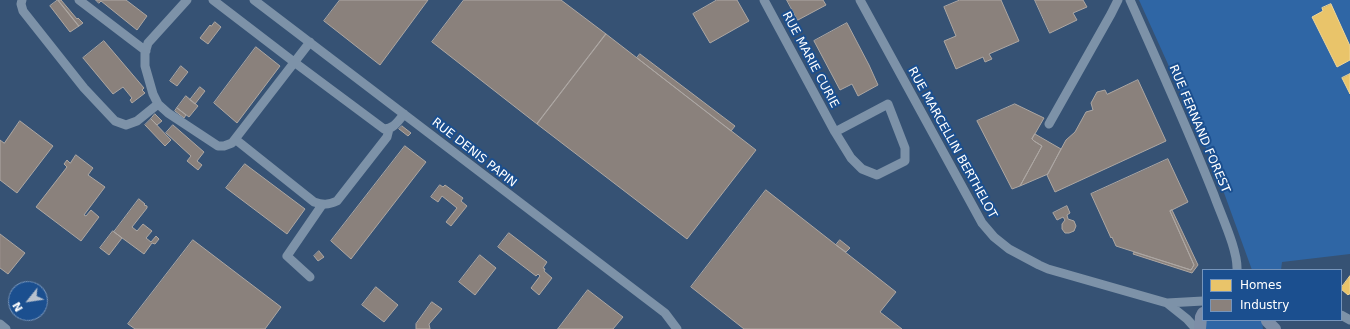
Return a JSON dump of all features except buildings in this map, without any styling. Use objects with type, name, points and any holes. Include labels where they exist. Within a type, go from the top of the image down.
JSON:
[{"type":"main road","points":[[1200,329],[1202,314]]},
{"type":"street","points":[[22,0],[20,4],[23,11],[84,88],[116,121],[126,125],[137,121],[158,104]]},
{"type":"street","points":[[79,0],[146,51]]},
{"type":"street","points":[[187,0],[148,43],[144,66],[152,94],[158,104],[168,113],[218,146],[232,144],[310,42]]},
{"type":"street","points":[[213,0],[384,129],[390,129]]},
{"type":"street","name":"RUE DENIS PAPIN","points":[[254,0],[665,313],[677,329]]},
{"type":"street","name":"RUE MARIE CURIE","points":[[764,0],[835,132],[851,158],[862,169],[877,175],[905,161],[905,148],[888,104],[835,132]]},
{"type":"street","name":"RUE MARCELLIN BERTHELOT","points":[[860,0],[979,218],[994,237],[1009,249],[1039,265],[1167,303],[1202,301]]},
{"type":"street","points":[[1049,124],[1118,0]]},
{"type":"street","name":"RUE FERNAND FOREST","points":[[1130,0],[1189,132],[1229,234],[1237,269]]},
{"type":"street","points":[[235,139],[314,202],[322,205],[331,204],[337,201],[387,137],[390,129],[404,114]]},
{"type":"street","points":[[310,277],[286,256],[322,205]]},
{"type":"street","name":"RUE MARCELLIN BERTHELOT","points":[[1167,303],[1187,318],[1196,329]]},
{"type":"street","points":[[0,324],[6,329]]},
{"type":"shaded area","points":[[1139,0],[1350,0],[1350,254],[1282,262],[1281,269],[1252,269],[1215,168]]},
{"type":"shaded area","points":[[1205,321],[1262,321],[1263,329],[1204,329]]}]
